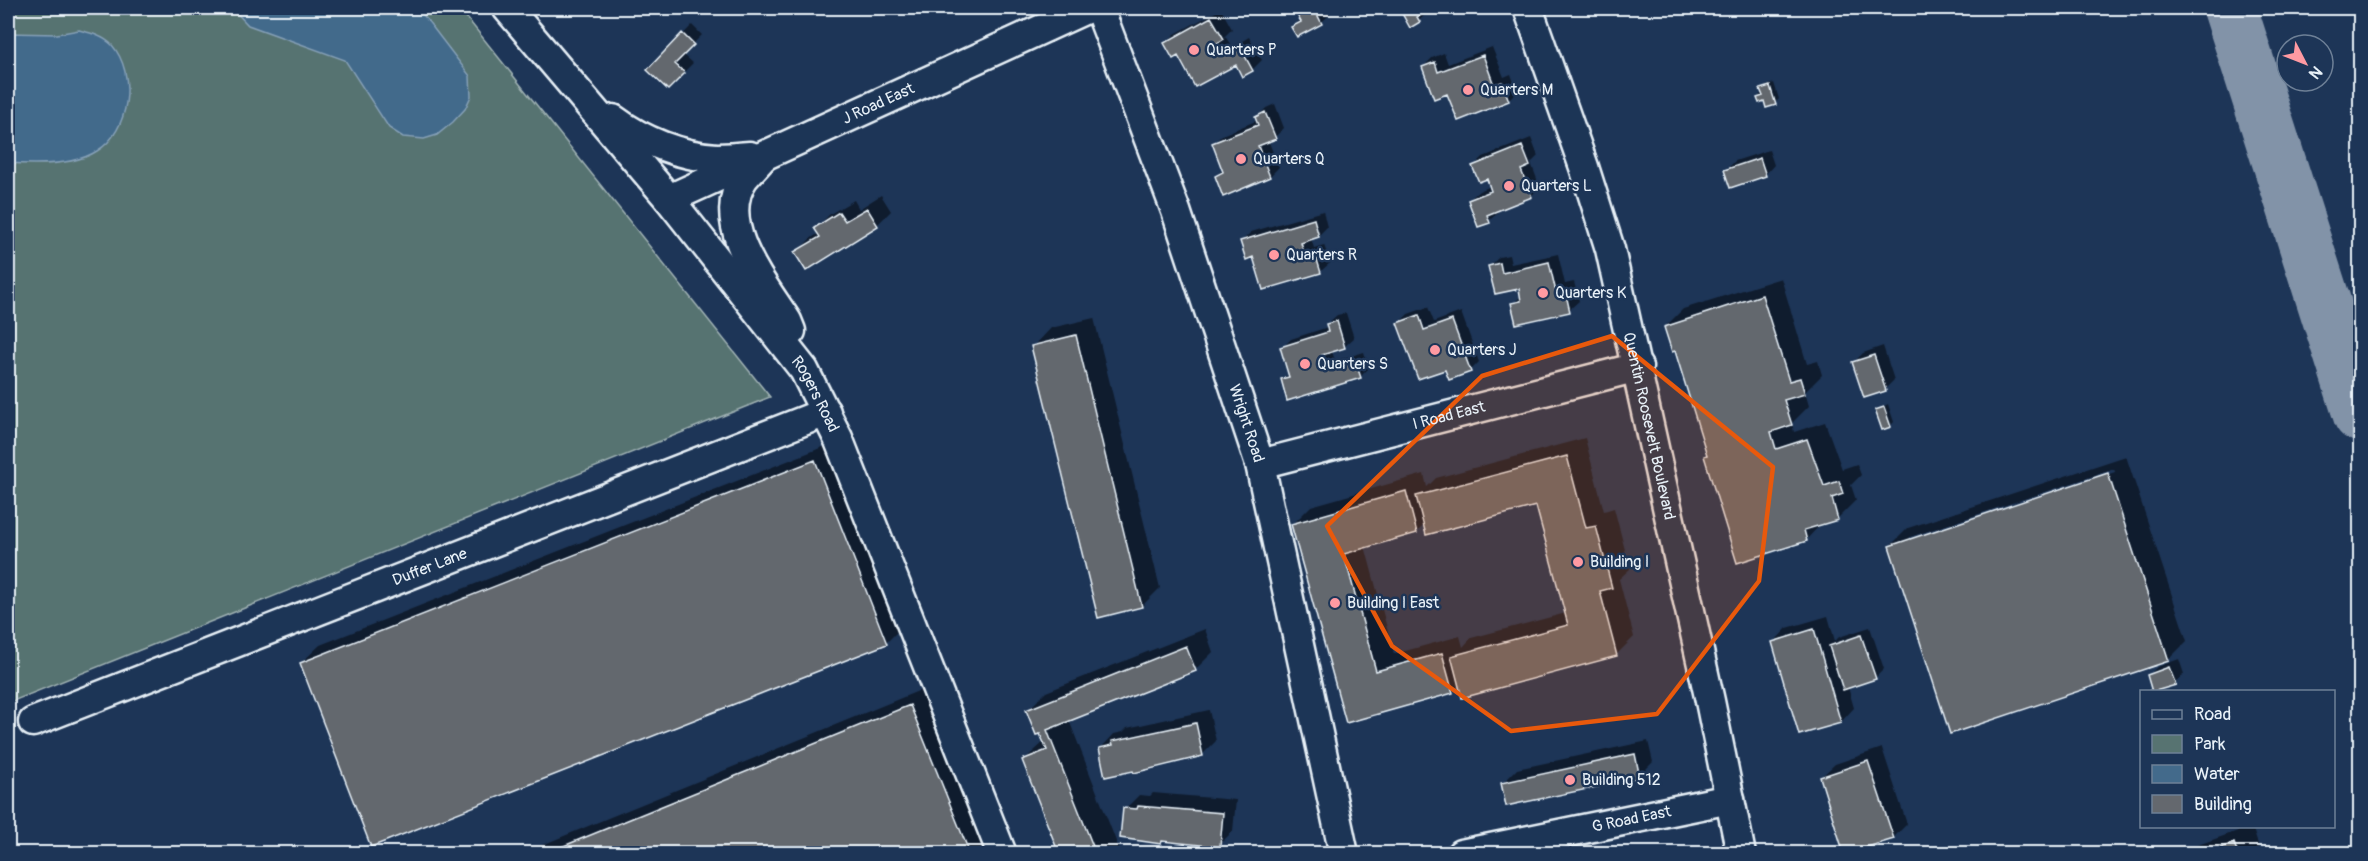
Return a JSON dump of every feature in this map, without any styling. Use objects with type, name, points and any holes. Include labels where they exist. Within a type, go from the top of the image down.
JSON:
[{"type":"street","name":"Rogers Road","points":[[507,8],[669,199],[804,370],[826,412],[929,665],[1002,854]]},
{"type":"street","name":"J Road East","points":[[669,199],[1088,8]]},
{"type":"street","name":"Wright Road","points":[[1099,8],[1176,211],[1260,464],[1344,854]]},
{"type":"street","name":"Quentin Roosevelt Boulevard","points":[[1528,8],[1610,249],[1638,367],[1741,854]]},
{"type":"street","points":[[585,99],[649,141],[717,158],[764,155]]},
{"type":"street","points":[[764,155],[743,180],[737,196],[735,225],[745,254],[787,321],[804,370]]},
{"type":"street","name":"I Road East","points":[[1260,464],[1638,367]]},
{"type":"street","name":"Duffer Lane","points":[[33,722],[826,412]]},
{"type":"street","name":"G Road East","points":[[1461,854],[1730,799]]},
{"type":"highlighted area","points":[[1612,336],[1773,467],[1759,581],[1657,714],[1511,731],[1392,646],[1327,526],[1482,376]]},
{"type":"green space","points":[[8,8],[459,8],[770,397],[8,703]]},
{"type":"water","points":[[232,8],[418,8],[470,76],[471,96],[465,109],[437,135],[424,139],[403,137],[389,128],[345,60],[248,25]]},
{"type":"water","points":[[79,30],[105,39],[120,57],[127,86],[123,116],[117,130],[108,142],[88,156],[66,162],[8,163],[8,33],[57,34]]},
{"type":"building","points":[[1293,8],[1329,8],[1317,14],[1322,24],[1297,37],[1291,27],[1301,22]]},
{"type":"building","points":[[1399,8],[1434,8],[1417,17],[1420,22],[1410,28]]},
{"type":"building","name":"Quarters P","points":[[1211,17],[1224,39],[1216,44],[1222,55],[1239,45],[1253,71],[1242,77],[1236,65],[1195,87],[1178,56],[1173,59],[1164,43]]},
{"type":"building","points":[[682,33],[694,45],[675,64],[685,73],[668,90],[647,70]]},
{"type":"building","name":"Quarters M","points":[[1483,55],[1494,85],[1502,82],[1509,101],[1458,121],[1447,94],[1434,99],[1422,67],[1435,62],[1438,72]]},
{"type":"building","points":[[1770,86],[1776,105],[1766,108],[1764,101],[1759,103],[1757,98],[1763,96],[1760,89]]},
{"type":"building","name":"Quarters Q","points":[[1265,112],[1276,139],[1258,146],[1270,177],[1223,197],[1215,176],[1223,172],[1212,143],[1258,125],[1255,117]]},
{"type":"building","name":"Quarters L","points":[[1522,146],[1530,166],[1521,170],[1532,197],[1487,215],[1490,223],[1478,227],[1468,200],[1491,191],[1487,179],[1479,182],[1472,166]]},
{"type":"building","points":[[1760,158],[1766,176],[1730,188],[1724,170]]},
{"type":"building","points":[[867,208],[878,226],[806,271],[794,252],[820,237],[814,228],[839,212],[845,221]]},
{"type":"building","name":"Quarters R","points":[[1314,219],[1319,237],[1301,243],[1305,256],[1315,253],[1321,273],[1263,290],[1253,257],[1246,260],[1240,241]]},
{"type":"building","name":"Quarters K","points":[[1549,262],[1556,292],[1565,290],[1570,312],[1516,324],[1511,303],[1521,301],[1519,289],[1495,294],[1488,266],[1500,263],[1502,273]]},
{"type":"building","points":[[1762,295],[1789,381],[1800,378],[1805,394],[1784,400],[1792,425],[1771,432],[1776,449],[1807,439],[1824,486],[1839,481],[1843,494],[1832,498],[1838,520],[1804,530],[1807,541],[1737,563],[1675,351],[1672,352],[1664,327]]},
{"type":"building","name":"Quarters J","points":[[1419,315],[1424,330],[1452,320],[1471,372],[1449,380],[1445,370],[1418,379],[1397,323]]},
{"type":"building","name":"Quarters S","points":[[1337,321],[1345,348],[1322,355],[1326,369],[1355,360],[1361,378],[1287,401],[1281,379],[1289,377],[1280,347],[1328,332],[1326,324]]},
{"type":"building","points":[[1076,335],[1142,607],[1098,618],[1031,346]]},
{"type":"building","points":[[1874,355],[1886,391],[1864,398],[1852,362]]},
{"type":"building","points":[[1884,407],[1891,427],[1882,430],[1875,410]]},
{"type":"building","name":"Building I","points":[[1567,456],[1586,528],[1596,526],[1612,588],[1600,591],[1617,656],[1462,698],[1451,656],[1568,625],[1536,506],[1426,535],[1416,496]]},
{"type":"building","points":[[815,460],[887,644],[371,847],[300,663]]},
{"type":"building","points":[[2108,473],[2169,661],[1950,734],[1889,546]]},
{"type":"building","name":"Building I East","points":[[1406,491],[1417,533],[1344,554],[1376,671],[1442,653],[1453,693],[1346,723],[1291,524]]},
{"type":"building","points":[[1814,629],[1841,723],[1799,735],[1772,642]]},
{"type":"building","points":[[1861,635],[1876,679],[1843,690],[1829,646]]},
{"type":"building","points":[[1186,646],[1196,671],[1047,730],[1096,854],[1059,854],[1022,760],[1047,750],[1040,734],[1036,735],[1026,710]]},
{"type":"building","points":[[2169,667],[2176,685],[2151,690],[2147,675]]},
{"type":"building","points":[[910,705],[970,854],[544,854]]},
{"type":"building","points":[[1196,723],[1203,756],[1134,773],[1133,771],[1105,777],[1099,748],[1113,745],[1112,741]]},
{"type":"building","name":"Building 512","points":[[1635,754],[1640,778],[1506,806],[1501,783]]},
{"type":"building","points":[[1868,761],[1894,839],[1844,854],[1820,777]]},
{"type":"building","points":[[1138,806],[1223,813],[1220,847],[1162,841],[1161,844],[1120,838],[1123,808],[1137,809]]},
{"type":"building","points":[[2234,843],[2238,854],[2204,854]]},
{"type":"taxiway","points":[[2230,8],[2360,415]]},
{"type":"place","name":"Quarters P","points":[[1194,50]]},
{"type":"place","name":"Quarters M","points":[[1468,90]]},
{"type":"place","name":"Quarters Q","points":[[1241,159]]},
{"type":"place","name":"Quarters L","points":[[1509,186]]},
{"type":"place","name":"Quarters R","points":[[1274,255]]},
{"type":"place","name":"Quarters K","points":[[1543,293]]},
{"type":"place","name":"Quarters J","points":[[1435,350]]},
{"type":"place","name":"Quarters S","points":[[1305,364]]},
{"type":"place","name":"Building I","points":[[1578,562]]},
{"type":"place","name":"Building I East","points":[[1335,603]]},
{"type":"place","name":"Building 512","points":[[1570,780]]}]
